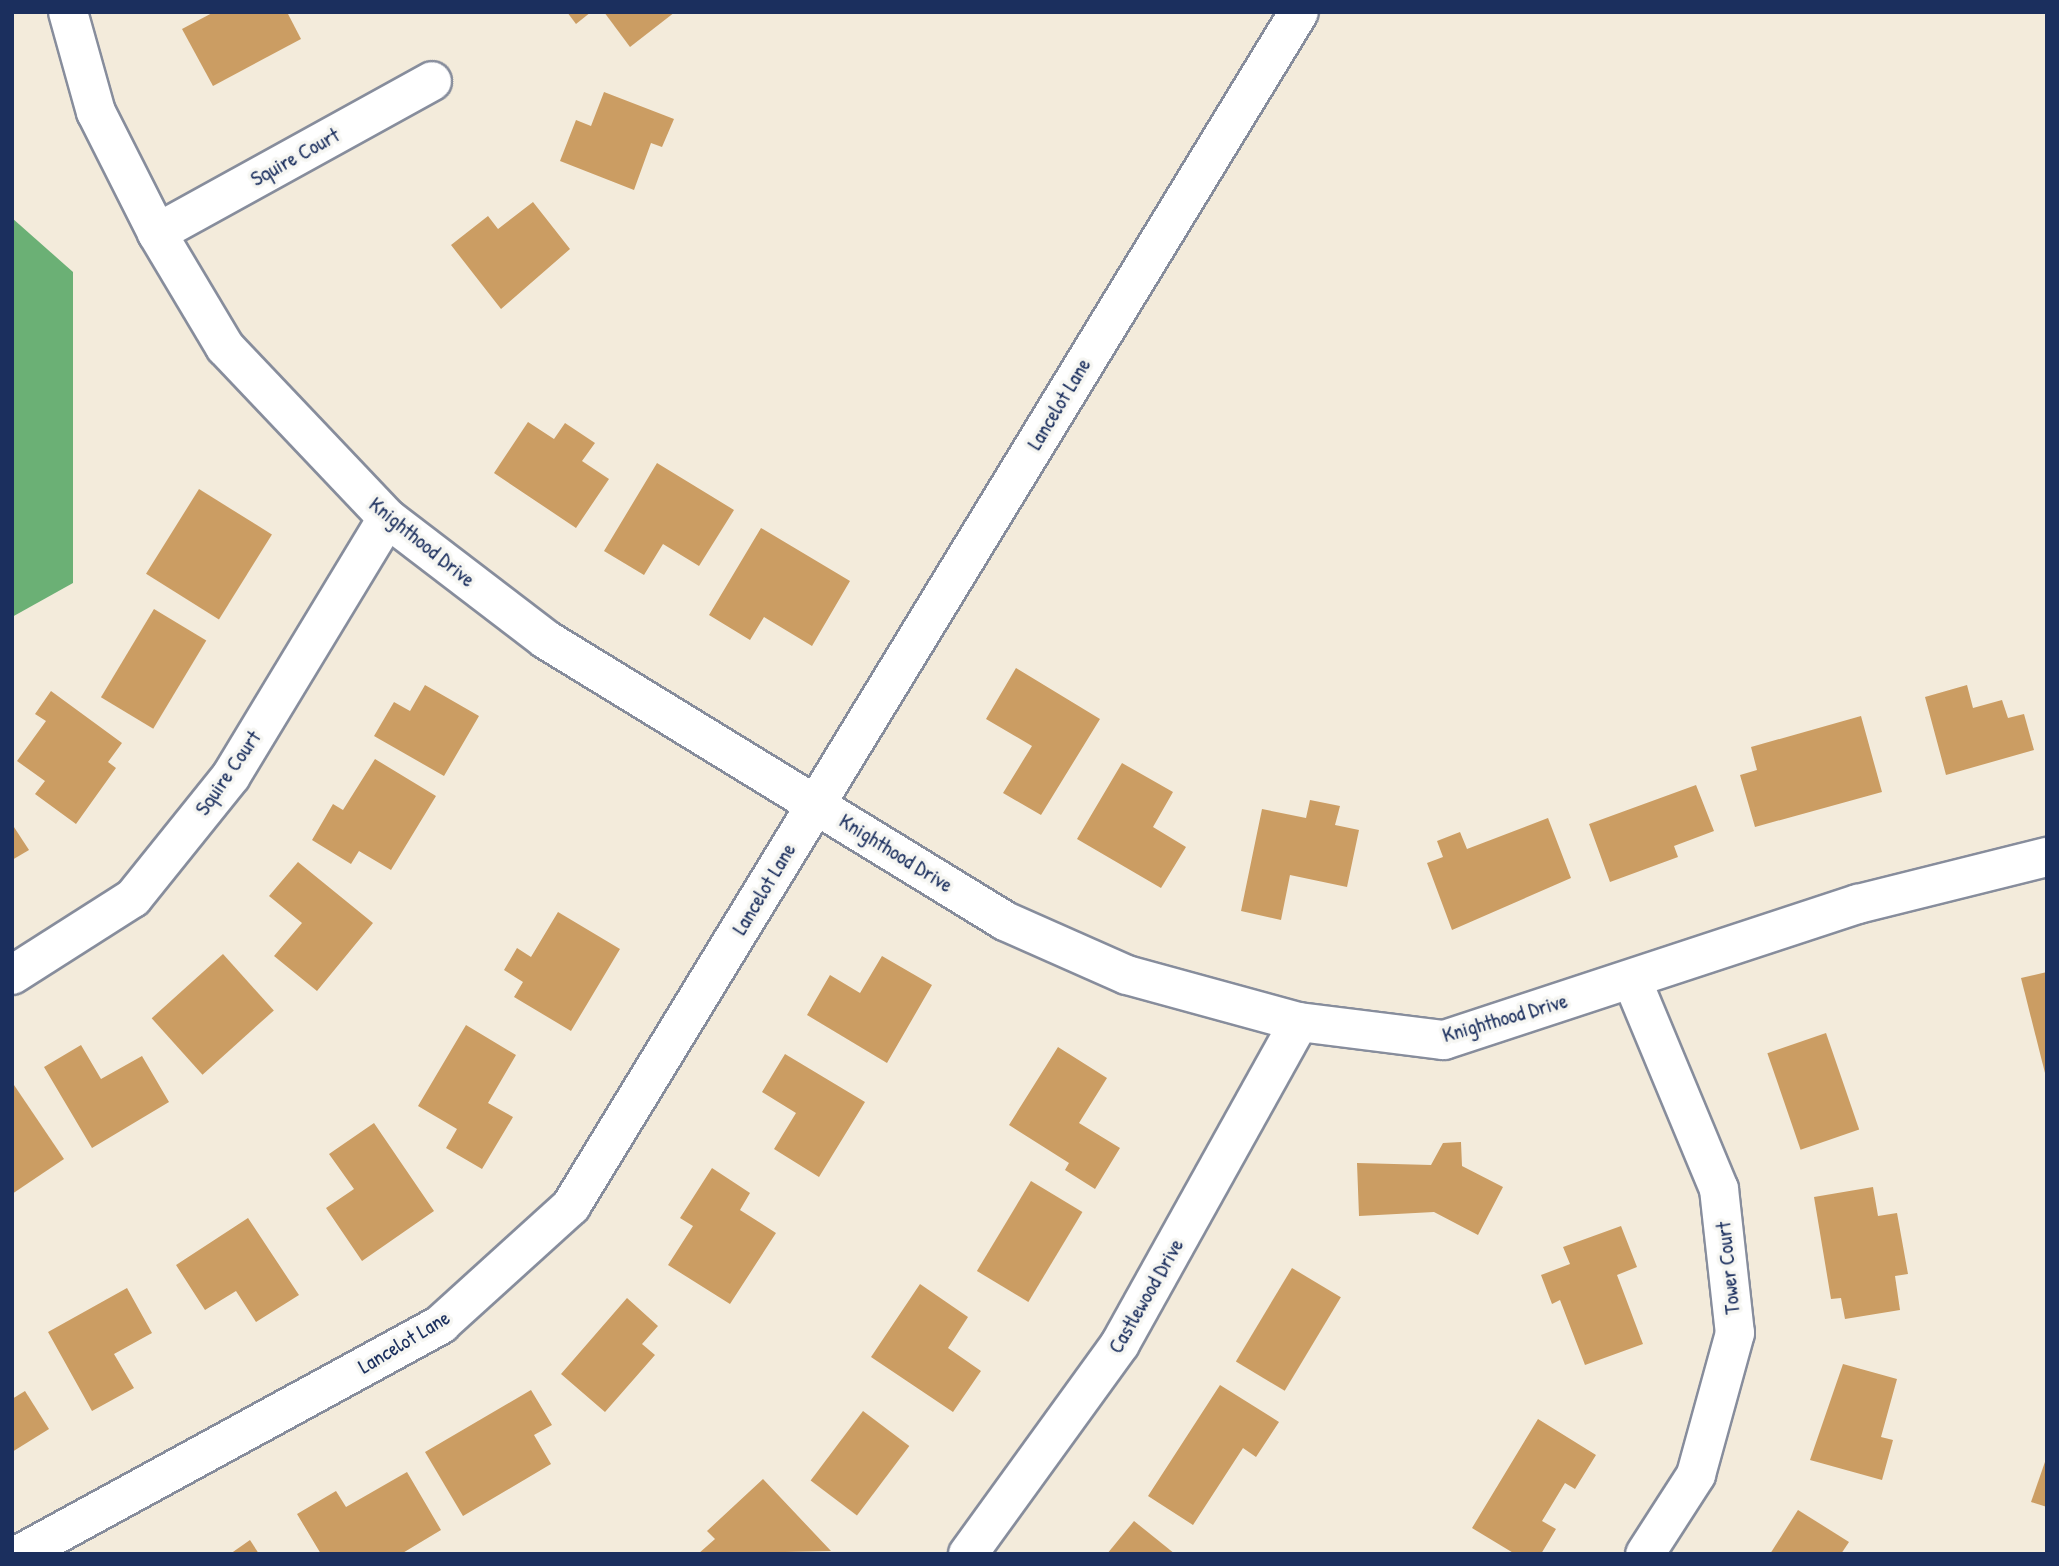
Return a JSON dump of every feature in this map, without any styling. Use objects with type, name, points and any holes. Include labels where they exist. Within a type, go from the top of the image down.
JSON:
[{"type":"street","name":"Knighthood Drive","points":[[68,12],[96,112],[157,233],[225,347],[387,518],[545,639],[817,803],[1005,921],[1128,975],[1299,1022],[1444,1040],[1858,904],[2047,858]]},
{"type":"street","name":"Lancelot Lane","points":[[20,1554],[441,1324],[571,1206],[1299,12]]},
{"type":"street","name":"Squire Court","points":[[157,233],[432,81]]},
{"type":"street","name":"Squire Court","points":[[12,975],[132,898],[231,776],[387,518]]},
{"type":"street","name":"Tower Court","points":[[1632,980],[1719,1189],[1735,1333],[1696,1475],[1645,1554]]},
{"type":"street","name":"Castlewood Drive","points":[[968,1554],[1120,1344],[1299,1022]]},
{"type":"green space","points":[[12,218],[73,272],[73,583],[12,617]]},
{"type":"building","points":[[214,12],[287,12],[301,39],[213,86],[182,29]]},
{"type":"building","points":[[567,12],[591,12],[576,24]]},
{"type":"building","points":[[604,12],[675,12],[630,47]]},
{"type":"building","points":[[604,92],[674,119],[662,147],[651,143],[634,190],[560,161],[576,120],[591,126]]},
{"type":"building","points":[[533,202],[570,249],[501,309],[451,245],[488,216],[498,229]]},
{"type":"building","points":[[528,422],[554,439],[565,423],[595,443],[582,461],[609,479],[576,528],[494,473]]},
{"type":"building","points":[[657,463],[734,510],[699,566],[663,544],[644,575],[604,551]]},
{"type":"building","points":[[199,489],[272,535],[219,619],[146,574]]},
{"type":"building","points":[[761,528],[850,581],[812,646],[764,617],[750,640],[709,615]]},
{"type":"building","points":[[154,609],[206,640],[153,729],[101,697]]},
{"type":"building","points":[[1016,668],[1100,719],[1041,815],[1003,793],[1032,746],[986,719]]},
{"type":"building","points":[[425,685],[479,716],[444,776],[374,736],[394,702],[410,711]]},
{"type":"building","points":[[1967,685],[1973,708],[2002,700],[2008,718],[2024,714],[2034,750],[1946,775],[1925,697]]},
{"type":"building","points":[[51,691],[122,743],[108,762],[116,768],[76,824],[35,794],[45,781],[17,761],[46,721],[35,714]]},
{"type":"building","points":[[1861,716],[1882,792],[1755,827],[1740,775],[1757,770],[1751,747]]},
{"type":"building","points":[[375,759],[436,796],[391,870],[359,851],[351,864],[312,840],[333,804],[343,810]]},
{"type":"building","points":[[1122,763],[1173,792],[1153,827],[1186,847],[1161,888],[1077,839]]},
{"type":"building","points":[[1696,785],[1714,831],[1674,846],[1678,857],[1610,882],[1589,824]]},
{"type":"building","points":[[1310,800],[1340,806],[1335,825],[1359,830],[1347,887],[1290,875],[1281,920],[1241,911],[1262,809],[1306,818]]},
{"type":"building","points":[[1548,818],[1571,878],[1452,930],[1427,863],[1443,857],[1437,841],[1460,832],[1467,849]]},
{"type":"building","points":[[12,824],[29,850],[12,860]]},
{"type":"building","points":[[298,862],[373,923],[317,991],[274,956],[302,923],[269,896]]},
{"type":"building","points":[[558,912],[620,949],[571,1031],[514,997],[523,982],[504,970],[517,948],[531,957]]},
{"type":"building","points":[[223,954],[274,1010],[203,1075],[152,1018]]},
{"type":"building","points":[[882,956],[932,985],[887,1063],[807,1015],[830,975],[860,993]]},
{"type":"building","points":[[2047,972],[2047,1077],[2046,1077],[2021,978]]},
{"type":"building","points":[[466,1025],[516,1055],[488,1103],[513,1117],[482,1169],[446,1148],[457,1129],[418,1106]]},
{"type":"building","points":[[1826,1033],[1859,1129],[1801,1150],[1767,1053]]},
{"type":"building","points":[[81,1045],[101,1079],[142,1056],[169,1102],[92,1148],[44,1067]]},
{"type":"building","points":[[1058,1047],[1107,1078],[1079,1123],[1120,1148],[1095,1189],[1065,1170],[1069,1163],[1009,1125]]},
{"type":"building","points":[[785,1054],[865,1102],[819,1177],[774,1149],[796,1113],[762,1092]]},
{"type":"building","points":[[12,1082],[64,1159],[12,1194]]},
{"type":"building","points":[[374,1123],[434,1211],[362,1261],[326,1208],[354,1189],[329,1154]]},
{"type":"building","points":[[1461,1142],[1462,1166],[1503,1187],[1478,1235],[1434,1212],[1359,1216],[1357,1163],[1431,1165],[1443,1143]]},
{"type":"building","points":[[712,1168],[750,1193],[740,1210],[776,1233],[730,1304],[668,1265],[693,1226],[680,1218]]},
{"type":"building","points":[[1031,1181],[1082,1212],[1028,1302],[977,1271]]},
{"type":"building","points":[[1873,1187],[1878,1216],[1897,1213],[1908,1274],[1895,1276],[1900,1310],[1845,1319],[1841,1298],[1831,1299],[1814,1197]]},
{"type":"building","points":[[248,1218],[299,1295],[256,1322],[236,1291],[205,1310],[176,1265]]},
{"type":"building","points":[[1621,1226],[1637,1267],[1617,1275],[1643,1344],[1585,1365],[1560,1300],[1552,1304],[1541,1275],[1570,1264],[1563,1247]]},
{"type":"building","points":[[1292,1268],[1341,1297],[1285,1391],[1236,1361]]},
{"type":"building","points":[[920,1284],[968,1317],[948,1348],[981,1371],[953,1412],[871,1357]]},
{"type":"building","points":[[127,1288],[152,1333],[114,1354],[134,1388],[92,1411],[48,1332]]},
{"type":"building","points":[[627,1298],[658,1326],[642,1344],[655,1355],[605,1412],[561,1374]]},
{"type":"building","points":[[1843,1364],[1897,1379],[1881,1437],[1893,1440],[1882,1480],[1810,1460]]},
{"type":"building","points":[[1220,1385],[1279,1422],[1256,1457],[1243,1448],[1193,1525],[1148,1496]]},
{"type":"building","points":[[531,1390],[552,1425],[534,1435],[551,1464],[463,1516],[425,1452]]},
{"type":"building","points":[[25,1391],[49,1429],[12,1452],[12,1399]]},
{"type":"building","points":[[863,1411],[909,1446],[857,1515],[811,1480]]},
{"type":"building","points":[[1538,1419],[1596,1455],[1575,1489],[1565,1483],[1542,1521],[1556,1529],[1541,1554],[1515,1554],[1472,1528]]},
{"type":"building","points":[[2047,1459],[2047,1507],[2031,1502]]},
{"type":"building","points":[[407,1472],[441,1530],[401,1554],[321,1554],[297,1514],[336,1491],[346,1507]]},
{"type":"building","points":[[763,1479],[831,1551],[698,1554],[715,1539],[707,1531]]},
{"type":"building","points":[[1798,1510],[1849,1542],[1841,1554],[1770,1554]]},
{"type":"building","points":[[1134,1521],[1175,1554],[1107,1554]]},
{"type":"building","points":[[250,1540],[259,1554],[230,1554]]}]
